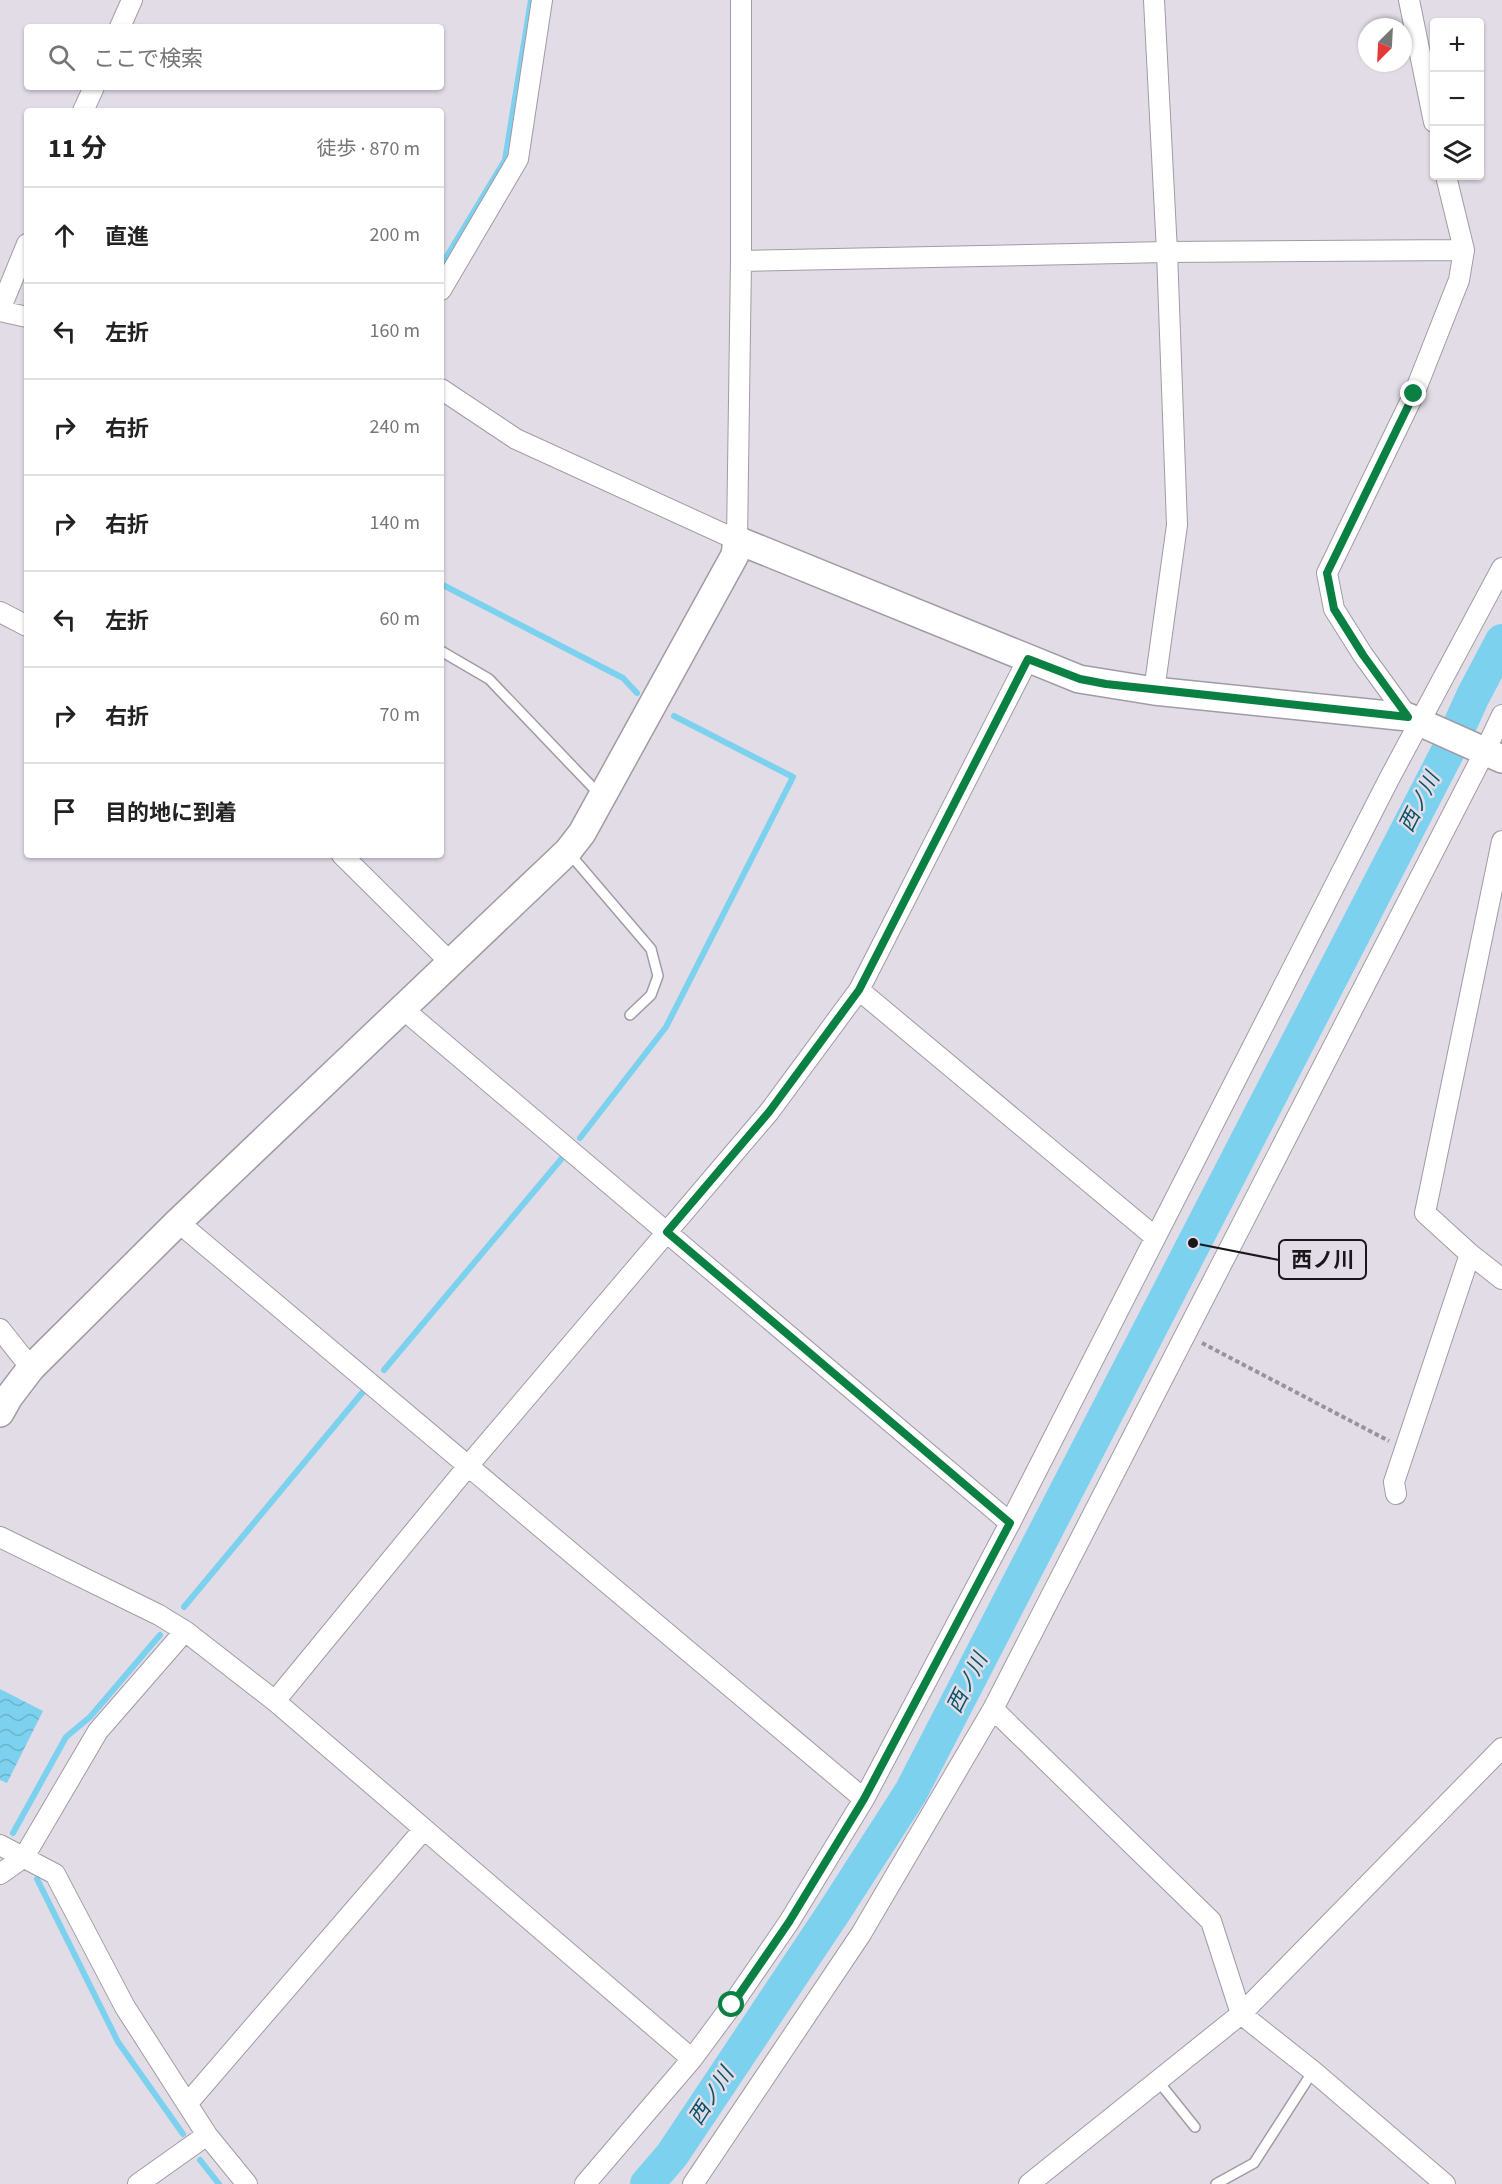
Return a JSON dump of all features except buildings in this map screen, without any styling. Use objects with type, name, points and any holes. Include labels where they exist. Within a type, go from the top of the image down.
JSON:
[{"type":"street","points":[[121,24],[132,0]]},
{"type":"street","points":[[444,285],[518,159],[542,0]]},
{"type":"street","points":[[0,1413],[31,1368],[178,1222],[568,852],[582,832],[735,555],[741,261],[741,0]]},
{"type":"street","points":[[1154,0],[1167,252],[1177,525],[1154,691]]},
{"type":"street","points":[[1409,0],[1430,102]]},
{"type":"street","points":[[84,108],[92,90]]},
{"type":"street","points":[[1421,723],[1363,655],[1334,609],[1327,573],[1414,394],[1459,280],[1464,250],[1447,180]]},
{"type":"street","points":[[741,261],[1167,252],[1464,250]]},
{"type":"street","points":[[24,251],[0,311],[24,316]]},
{"type":"street","points":[[444,391],[516,439],[737,540],[1080,679],[1154,691],[1421,723],[1486,752]]},
{"type":"street","points":[[585,2184],[692,2059],[789,1922],[864,1799],[1010,1523],[1502,568]]},
{"type":"street","points":[[0,612],[24,624]]},
{"type":"street","points":[[275,1701],[468,1466],[769,1112],[859,990],[1028,659]]},
{"type":"street","points":[[693,2184],[861,1934],[993,1709],[1486,752],[1502,715]]},
{"type":"street","points":[[1502,841],[1425,1213],[1470,1254],[1502,1278]]},
{"type":"street","points":[[345,858],[451,963]]},
{"type":"street","points":[[859,990],[1155,1238]]},
{"type":"street","points":[[403,1009],[1010,1523]]},
{"type":"street","points":[[178,1222],[864,1799]]},
{"type":"street","points":[[1396,1494],[1394,1482],[1470,1254]]},
{"type":"street","points":[[0,1329],[31,1368]]},
{"type":"street","points":[[0,1537],[159,1615],[185,1631],[275,1701],[692,2059]]},
{"type":"street","points":[[0,1874],[24,1857],[98,1731],[185,1631]]},
{"type":"street","points":[[993,1709],[1211,1921],[1241,2014],[1313,2071],[1445,2184]]},
{"type":"street","points":[[1029,2184],[1241,2014],[1502,1748]]},
{"type":"street","points":[[187,2104],[424,1829]]},
{"type":"street","points":[[0,1845],[55,1874],[125,2007],[207,2135],[247,2184]]},
{"type":"street","points":[[138,2184],[207,2135]]},
{"type":"lane","points":[[444,653],[489,678],[601,796]]},
{"type":"lane","points":[[568,852],[651,950],[658,976],[651,995],[630,1015]]},
{"type":"lane","points":[[1216,2184],[1254,2163],[1313,2071]]},
{"type":"lane","points":[[1158,2081],[1195,2127]]},
{"type":"path","points":[[1185,1334],[1405,1449]]},
{"type":"water","points":[[0,1689],[43,1711],[7,1783],[0,1780]]},
{"type":"waterway","points":[[444,261],[505,160],[531,0]]},
{"type":"waterway","points":[[444,586],[623,678],[637,693]]},
{"type":"waterway","name":"西ノ川","points":[[647,2184],[672,2155],[911,1792],[1448,751],[1502,641]]},
{"type":"waterway","points":[[580,1138],[666,1027],[793,777],[674,716]]},
{"type":"waterway","points":[[384,1370],[563,1157]]},
{"type":"waterway","points":[[184,1607],[362,1393]]},
{"type":"waterway","points":[[13,1833],[66,1737],[90,1717],[160,1635]]},
{"type":"waterway","points":[[37,1879],[118,2042],[183,2134]]},
{"type":"waterway","points":[[200,2160],[219,2184]]},
{"type":"place","name":"西ノ川","points":[[1193,1243]]},
{"type":"route","points":[[732,2005],[789,1922],[864,1799],[1010,1523],[667,1232],[769,1112],[859,990],[1028,659],[1080,679],[1106,684],[1408,717],[1363,655],[1334,609],[1327,573],[1414,394]]}]
